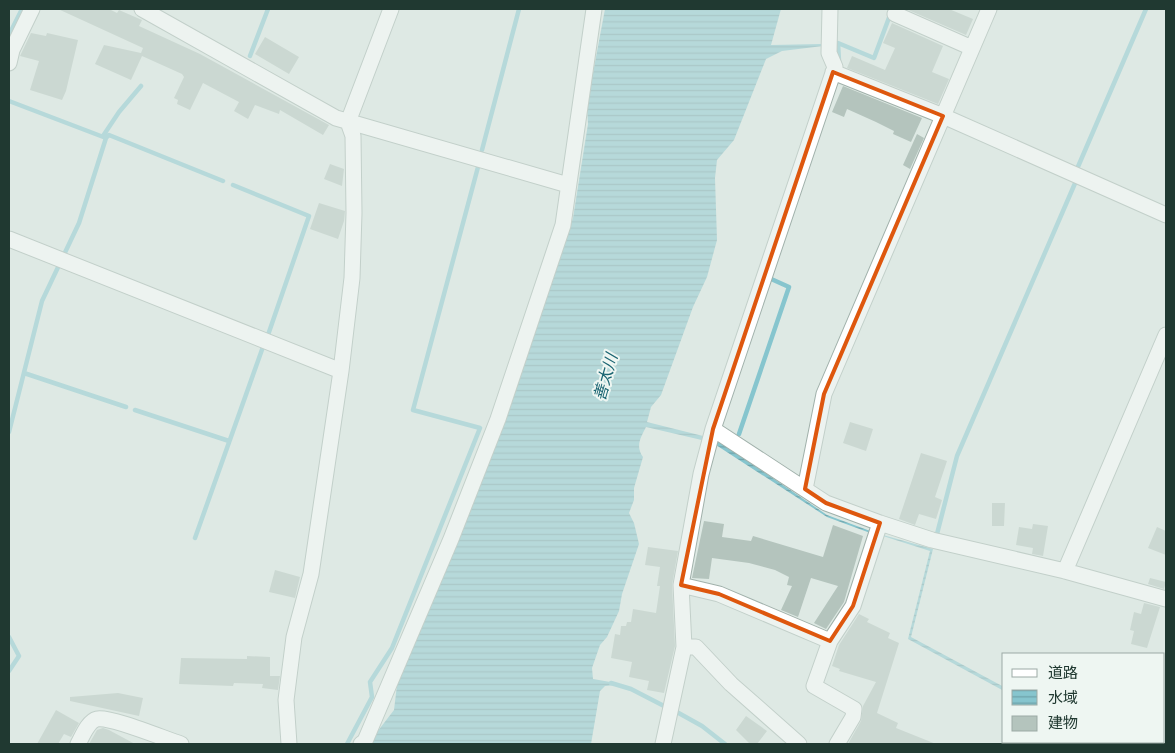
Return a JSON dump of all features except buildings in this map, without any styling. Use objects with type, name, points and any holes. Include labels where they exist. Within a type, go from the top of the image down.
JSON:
[{"type":"street","points":[[9,63],[12,50],[32,9]]},
{"type":"street","points":[[142,9],[336,118],[568,185]]},
{"type":"street","points":[[289,744],[286,700],[294,637],[311,574],[341,371],[352,278],[354,213],[353,136],[348,122],[391,9]]},
{"type":"street","points":[[361,744],[365,741],[451,539],[498,419],[563,226],[585,84],[594,9]]},
{"type":"street","points":[[663,744],[684,647],[681,585],[701,474],[713,429],[835,67],[829,53],[830,9]]},
{"type":"street","points":[[805,489],[824,394],[989,9]]},
{"type":"street","points":[[895,14],[972,48]]},
{"type":"street","points":[[833,72],[943,116],[1166,214]]},
{"type":"street","points":[[9,239],[341,371]]},
{"type":"street","points":[[1066,571],[1166,335]]},
{"type":"street","points":[[713,429],[826,503],[932,540],[1066,571],[1166,599]]},
{"type":"street","points":[[837,744],[853,717],[854,709],[814,686],[830,641],[853,606],[880,523]]},
{"type":"street","points":[[681,585],[719,594],[830,641]]},
{"type":"street","points":[[684,647],[696,647],[730,684],[799,744]]},
{"type":"street","points":[[78,744],[91,723],[97,719],[111,720],[181,744]]},
{"type":"highlighted area","points":[[833,72],[943,116],[824,394],[805,489],[826,503],[880,523],[853,606],[830,641],[719,594],[681,585],[713,429]]},
{"type":"water","name":"善太川","points":[[605,9],[781,9],[771,45],[822,44],[823,46],[782,51],[766,59],[734,140],[717,160],[715,178],[717,240],[707,277],[693,307],[661,395],[651,407],[647,422],[707,437],[706,441],[646,427],[641,438],[639,449],[643,457],[634,488],[634,500],[629,513],[634,523],[639,544],[622,594],[619,611],[607,637],[600,645],[592,668],[593,679],[616,683],[615,685],[605,686],[600,691],[591,744],[372,744],[374,736],[394,710],[397,685],[509,410],[573,218],[588,124],[586,91],[593,73]]},
{"type":"water","points":[[718,441],[827,515],[873,532],[873,534],[827,517],[716,445]]},
{"type":"water","points":[[883,536],[933,549],[911,637],[1002,686],[1002,690],[908,639],[930,551]]},
{"type":"waterway","points":[[9,35],[22,9]]},
{"type":"waterway","points":[[250,56],[268,9]]},
{"type":"waterway","points":[[482,150],[519,9]]},
{"type":"waterway","points":[[1077,169],[1146,9]]},
{"type":"waterway","points":[[839,61],[838,43],[874,58],[890,15]]},
{"type":"waterway","points":[[103,136],[119,112],[141,86]]},
{"type":"waterway","points":[[9,101],[106,138],[109,135],[223,181]]},
{"type":"waterway","points":[[9,432],[42,301],[79,223],[106,138]]},
{"type":"waterway","points":[[347,744],[372,697],[370,682],[392,648],[480,428],[413,410],[478,167]]},
{"type":"waterway","points":[[937,534],[957,456],[1076,181]]},
{"type":"waterway","points":[[233,185],[309,216],[268,335]]},
{"type":"waterway","points":[[739,434],[789,287],[769,278],[770,276]]},
{"type":"waterway","points":[[195,538],[264,344]]},
{"type":"waterway","points":[[24,373],[126,407]]},
{"type":"waterway","points":[[135,410],[229,441]]},
{"type":"waterway","points":[[9,637],[19,656],[9,671]]},
{"type":"waterway","points":[[611,683],[631,689],[664,706]]},
{"type":"waterway","points":[[675,711],[702,726],[725,744]]}]
